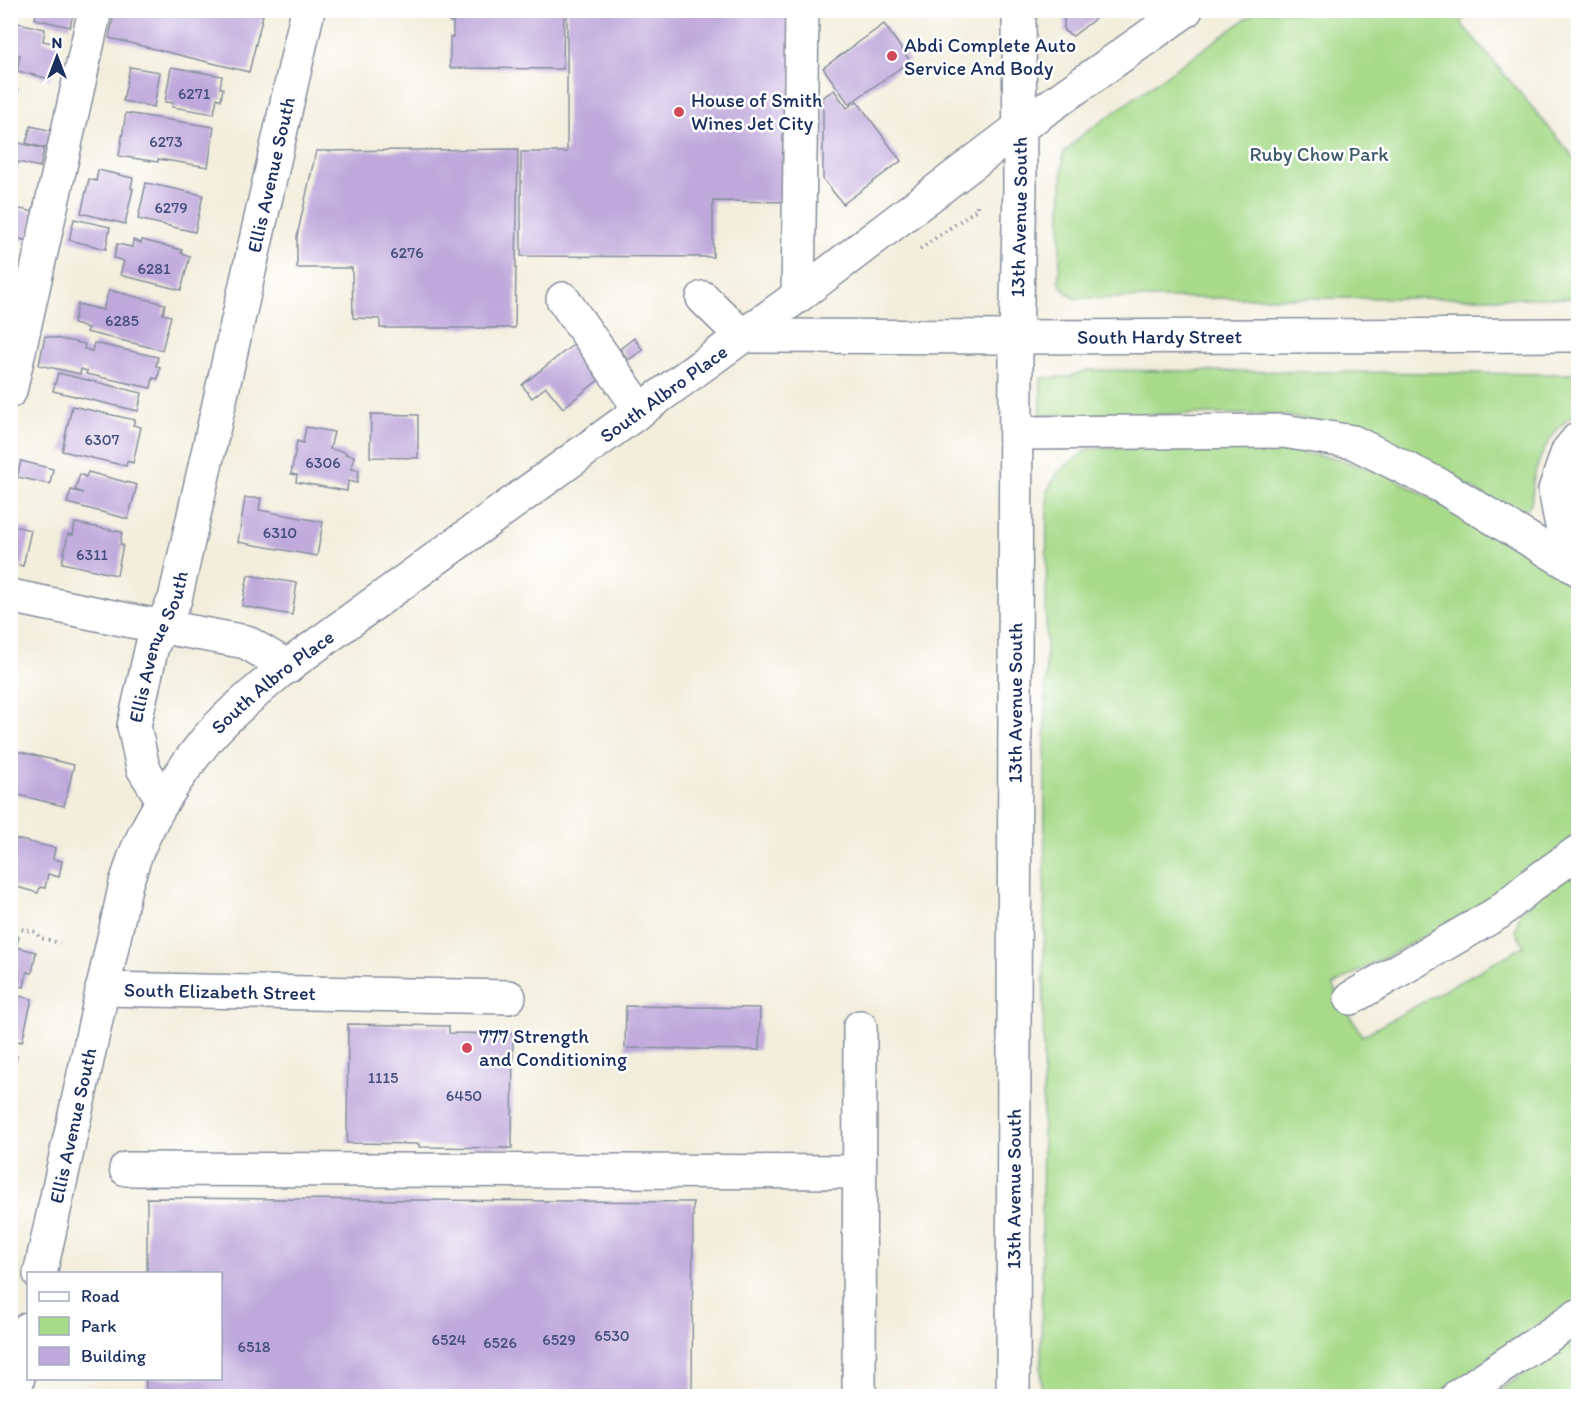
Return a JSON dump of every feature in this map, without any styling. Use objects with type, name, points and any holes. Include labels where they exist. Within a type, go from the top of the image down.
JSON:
[{"type":"street","points":[[10,391],[95,10]]},
{"type":"street","name":"Ellis Avenue South","points":[[40,1272],[126,883],[139,846],[163,800],[143,768],[134,726],[152,646],[175,599],[308,10]]},
{"type":"street","points":[[798,296],[802,10]]},
{"type":"street","name":"13th Avenue South","points":[[1013,1396],[1016,337],[1020,200],[1019,10]]},
{"type":"street","name":"South Albro Place","points":[[163,800],[208,738],[237,709],[288,667],[798,296],[1019,128],[1186,10]]},
{"type":"street","points":[[703,298],[742,336]]},
{"type":"street","points":[[563,299],[640,410]]},
{"type":"street","name":"South Hardy Street","points":[[742,336],[1578,334]]},
{"type":"street","points":[[1016,433],[1283,431],[1353,442],[1440,486],[1578,568]]},
{"type":"street","points":[[1578,439],[1568,451],[1555,490],[1563,531],[1578,568]]},
{"type":"street","points":[[10,596],[246,642],[288,667]]},
{"type":"street","points":[[1351,998],[1498,913],[1533,884],[1578,852]]},
{"type":"street","name":"South Elizabeth Street","points":[[102,989],[509,997]]},
{"type":"street","points":[[859,1396],[860,1027]]},
{"type":"street","points":[[126,1169],[860,1172]]},
{"type":"street","points":[[1458,1396],[1578,1316]]},
{"type":"street","points":[[14,1396],[27,1334]]},
{"type":"path","points":[[917,251],[977,209]]},
{"type":"path","points":[[10,927],[36,932],[40,938],[60,943]]},
{"type":"green space","name":"Ruby Chow Park","points":[[1257,11],[1464,11],[1462,24],[1578,162],[1578,298],[1074,298],[1067,293],[1059,281],[1063,154],[1082,135]]},
{"type":"green space","points":[[1087,370],[1578,374],[1578,412],[1562,425],[1549,442],[1533,481],[1531,502],[1528,508],[1519,512],[1509,510],[1404,449],[1355,428],[1266,414],[1041,415],[1041,378],[1069,377]]},
{"type":"green space","points":[[1131,446],[1264,448],[1335,458],[1388,475],[1484,528],[1574,582],[1578,588],[1578,842],[1506,893],[1333,985],[1362,1036],[1524,946],[1515,930],[1521,910],[1578,861],[1578,1303],[1543,1328],[1435,1396],[1041,1396],[1047,491],[1059,471],[1088,449]]},
{"type":"green space","points":[[1578,474],[1578,531],[1572,496]]},
{"type":"green space","points":[[1578,1336],[1578,1396],[1490,1396],[1500,1390]]},
{"type":"building","points":[[37,10],[74,10],[70,27],[35,19]]},
{"type":"building","points":[[115,10],[246,10],[263,15],[249,72],[109,38]]},
{"type":"building","points":[[449,10],[564,10],[563,69],[450,68],[450,37],[453,37],[453,22],[449,22]]},
{"type":"building","name":"House of Smith Wines Jet City","points":[[567,10],[792,10],[791,202],[713,201],[713,257],[521,256],[521,152],[567,152]]},
{"type":"building","points":[[1064,10],[1106,10],[1073,36],[1064,31]]},
{"type":"building","points":[[10,21],[45,29],[43,41],[57,44],[50,79],[17,71],[20,55],[10,52]]},
{"type":"building","points":[[884,24],[910,61],[849,104],[823,68]]},
{"type":"building","points":[[130,67],[160,72],[154,107],[123,101]]},
{"type":"building","points":[[171,67],[222,76],[221,100],[217,98],[214,114],[172,107],[173,103],[165,102]]},
{"type":"building","points":[[10,89],[18,90],[11,118],[10,118]]},
{"type":"building","points":[[834,90],[847,108],[857,101],[901,161],[843,204],[823,179],[823,97]]},
{"type":"building","points":[[126,113],[214,127],[208,167],[158,159],[158,162],[119,156]]},
{"type":"building","points":[[31,126],[57,132],[53,150],[26,143]]},
{"type":"building","points":[[15,142],[44,149],[40,167],[18,162],[11,191],[10,160]]},
{"type":"building","points":[[518,149],[515,328],[380,328],[380,319],[353,318],[352,268],[297,268],[297,236],[316,151]]},
{"type":"building","points":[[98,170],[133,178],[131,188],[133,189],[125,224],[81,213],[89,179],[96,181]]},
{"type":"building","points":[[146,183],[203,195],[195,232],[138,219]]},
{"type":"building","points":[[10,207],[35,212],[29,241],[10,237]]},
{"type":"building","points":[[74,219],[110,227],[106,249],[69,240]]},
{"type":"building","points":[[133,240],[182,250],[181,253],[190,256],[181,290],[120,275],[124,261],[114,258],[117,244],[132,247]]},
{"type":"building","points":[[109,290],[165,304],[163,314],[171,316],[162,350],[86,332],[88,328],[73,324],[78,304],[103,310]]},
{"type":"building","points":[[45,336],[85,344],[84,349],[92,351],[94,343],[158,357],[156,366],[160,367],[158,379],[153,378],[151,388],[86,374],[87,371],[81,369],[80,374],[39,365]]},
{"type":"building","points":[[634,338],[643,350],[628,360],[620,349]]},
{"type":"building","points":[[574,344],[600,379],[563,408],[546,387],[532,398],[522,385]]},
{"type":"building","points":[[58,373],[142,393],[138,411],[53,391]]},
{"type":"building","points":[[72,406],[135,420],[133,425],[141,427],[133,463],[127,461],[126,466],[62,451]]},
{"type":"building","points":[[371,414],[418,415],[418,458],[370,457]]},
{"type":"building","points":[[306,427],[334,432],[330,449],[354,456],[351,469],[359,470],[357,483],[348,481],[347,491],[296,482],[297,475],[291,474],[297,441],[303,443]]},
{"type":"building","points":[[21,461],[53,469],[50,484],[17,477]]},
{"type":"building","points":[[88,472],[137,485],[128,519],[67,503],[71,490],[83,493],[75,490],[80,474],[86,477]]},
{"type":"building","points":[[245,498],[261,498],[259,510],[323,522],[317,556],[238,542]]},
{"type":"building","points":[[75,523],[122,532],[120,544],[123,545],[117,575],[62,563],[68,534],[73,535]]},
{"type":"building","points":[[10,525],[31,530],[23,566],[10,563]]},
{"type":"building","points":[[248,575],[297,583],[292,615],[242,606]]},
{"type":"building","points":[[17,751],[74,765],[64,806],[10,793],[10,753],[17,754]]},
{"type":"building","points":[[16,839],[55,848],[53,859],[62,861],[59,877],[48,874],[45,888],[40,887],[38,893],[10,885],[10,864]]},
{"type":"building","points":[[10,935],[19,937],[16,947],[36,952],[32,973],[27,972],[24,987],[10,984]]},
{"type":"building","points":[[10,994],[32,999],[22,1042],[10,1039]]},
{"type":"building","points":[[626,1006],[760,1008],[759,1050],[625,1048]]},
{"type":"building","points":[[348,1024],[449,1026],[449,1033],[513,1034],[512,1148],[419,1147],[419,1144],[347,1143]]},
{"type":"building","points":[[10,1055],[17,1056],[11,1082],[10,1082]]},
{"type":"building","points":[[147,1198],[693,1202],[692,1396],[146,1396],[146,1380],[222,1380],[222,1272],[147,1272]]},
{"type":"place","name":"Abdi Complete Auto Service And Body","points":[[892,56]]},
{"type":"place","name":"House of Smith Wines Jet City","points":[[679,112]]},
{"type":"place","name":"777 Strength and Conditioning","points":[[467,1048]]}]
